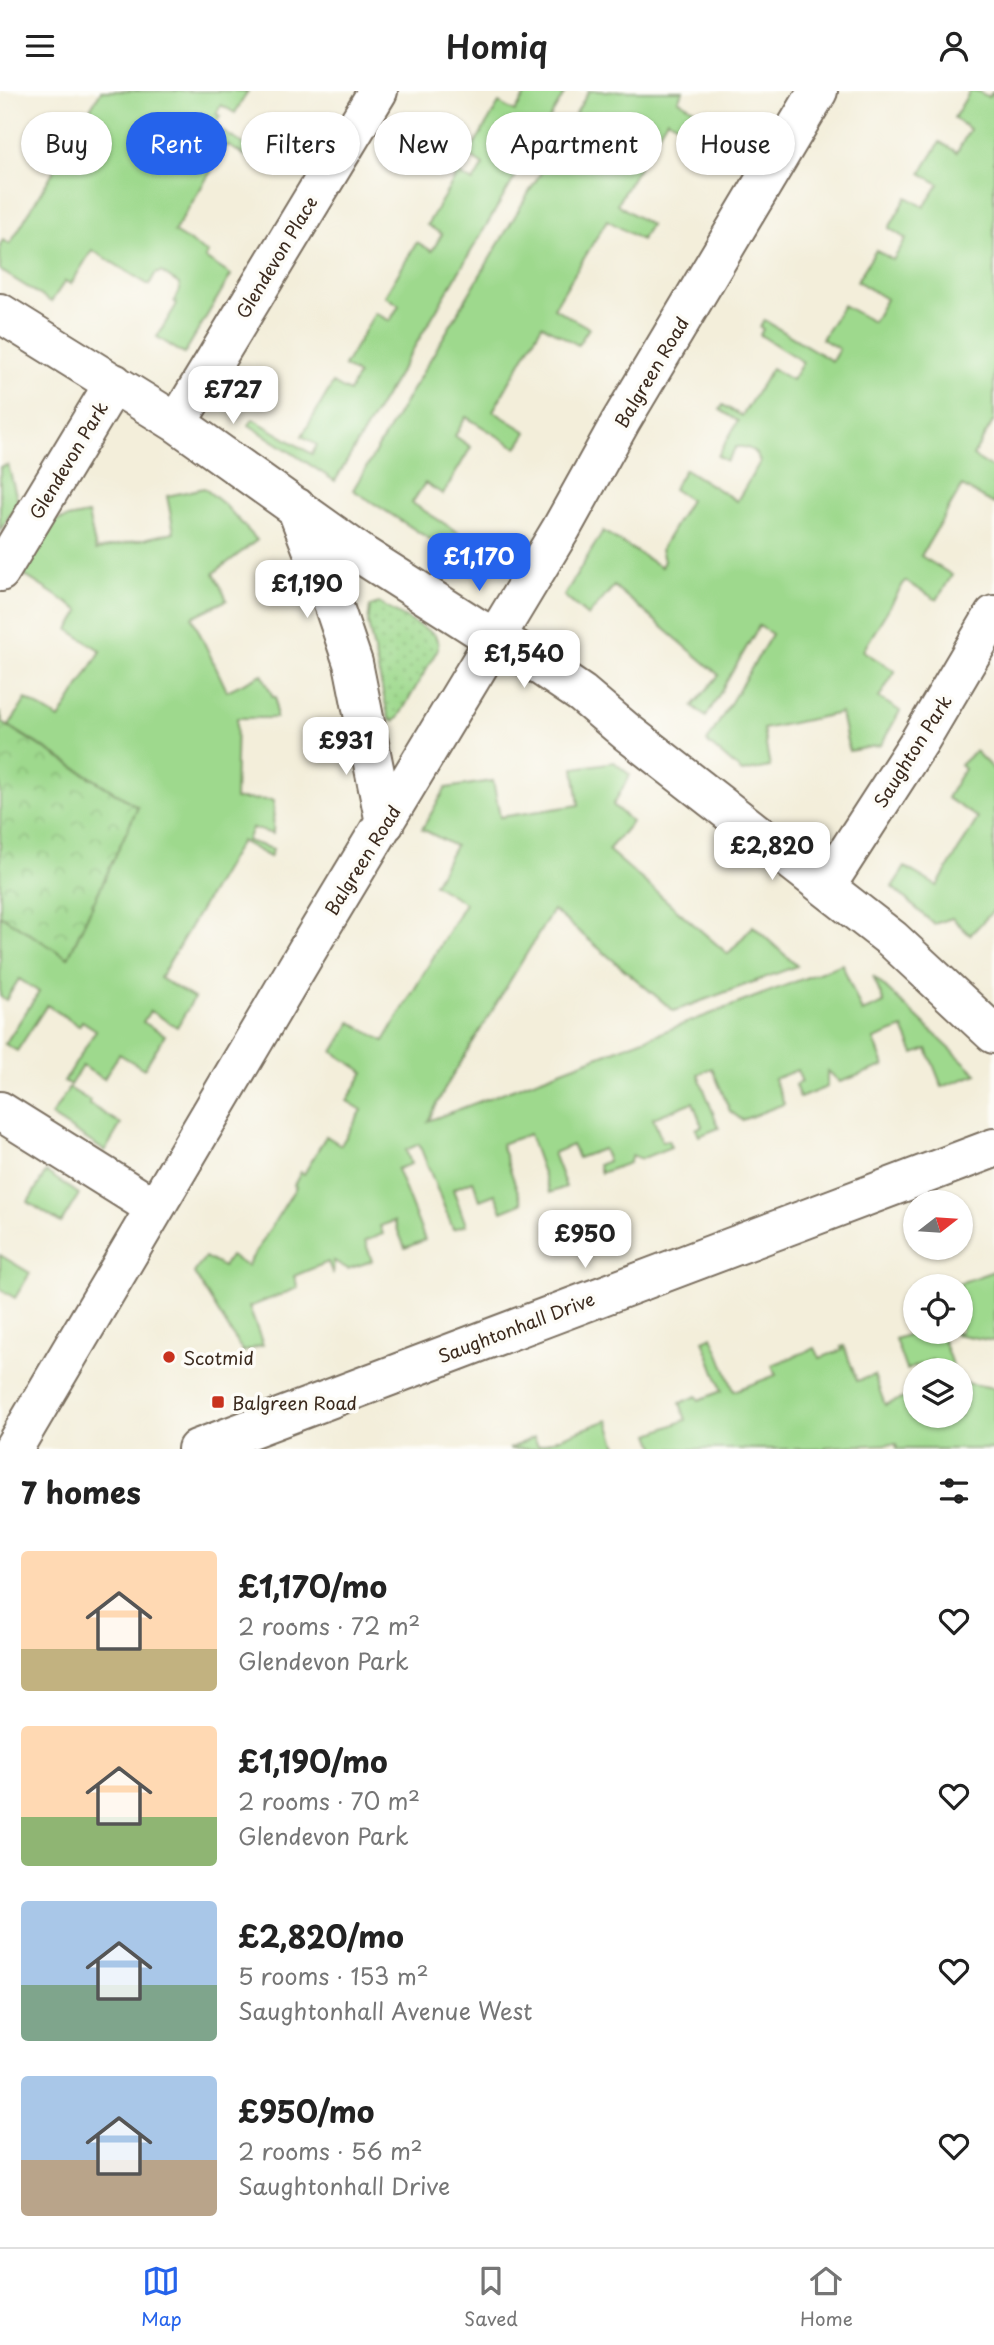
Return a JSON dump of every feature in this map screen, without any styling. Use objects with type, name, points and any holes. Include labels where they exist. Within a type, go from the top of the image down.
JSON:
[{"type":"street","name":"Glendevon Place","points":[[177,423],[378,91]]},
{"type":"street","name":"Balgreen Road","points":[[13,1449],[315,937],[561,529],[621,421],[818,91]]},
{"type":"street","name":"Glendevon Park","points":[[0,313],[177,423],[364,555],[535,661],[582,694],[892,939],[994,1034]]},
{"type":"street","name":"Glendevon Park","points":[[0,572],[114,383]]},
{"type":"street","points":[[296,507],[353,663],[385,823]]},
{"type":"street","name":"Saughton Park","points":[[826,886],[919,742],[994,615]]},
{"type":"street","points":[[0,1111],[155,1208]]},
{"type":"street","name":"Saughtonhall Drive","points":[[197,1449],[994,1148]]},
{"type":"green space","points":[[101,91],[248,91],[235,113],[221,105],[217,112],[126,112],[126,175],[209,175],[174,232],[208,253],[205,258],[231,275],[184,354],[157,337],[177,304],[174,301],[180,289],[179,284],[161,272],[155,274],[149,285],[92,250],[71,284],[65,281],[51,302],[0,270],[0,245],[3,240],[10,244],[51,175],[112,175],[112,112],[88,112]]},
{"type":"green space","points":[[520,91],[566,91],[554,112],[515,112],[525,95]]},
{"type":"green space","points":[[589,91],[683,91],[678,100],[698,112],[676,112],[676,124],[667,119],[662,128],[662,112],[577,112]]},
{"type":"green space","points":[[970,91],[978,91],[988,97],[994,91],[994,420],[973,456],[994,469],[994,504],[962,486],[921,556],[952,575],[937,600],[905,581],[863,651],[895,671],[879,698],[900,711],[881,745],[849,751],[841,713],[763,729],[770,767],[742,772],[707,742],[772,634],[759,626],[706,717],[693,706],[719,675],[614,586],[588,616],[564,596],[603,531],[661,567],[664,561],[661,549],[690,500],[673,489],[685,469],[737,501],[760,462],[754,452],[744,447],[736,447],[727,461],[718,456],[738,421],[720,410],[723,405],[742,416],[772,368],[792,380],[803,362],[760,335],[763,329],[760,327],[764,320],[832,361],[839,349],[822,339],[843,305],[873,322],[886,299],[857,281],[876,250],[893,260],[906,239],[889,228],[907,197],[924,207],[939,184],[921,173],[940,142],[957,152],[970,129],[954,118]]},
{"type":"green space","points":[[499,103],[515,112],[494,112]]},
{"type":"green space","points":[[486,125],[486,175],[516,175],[335,481],[249,425],[253,419],[312,454],[317,445],[302,436],[333,383],[349,392],[358,375],[344,366],[375,313],[390,321],[399,305],[385,296],[417,242],[432,251],[442,234],[427,225],[457,175],[473,182],[483,165],[472,158],[472,148]]},
{"type":"green space","points":[[227,134],[241,143],[241,153],[227,145]]},
{"type":"green space","points":[[539,175],[634,175],[617,204],[650,225],[641,240],[607,220],[554,308],[589,328],[578,345],[542,325],[493,411],[527,432],[517,448],[466,417],[455,436],[471,447],[443,494],[425,483],[412,503],[464,536],[453,554],[353,490]]},
{"type":"green space","points":[[8,465],[18,502],[0,531],[0,467]]},
{"type":"green space","points":[[204,488],[225,505],[257,540],[214,573],[227,600],[192,617],[227,691],[262,674],[273,697],[276,697],[276,718],[237,718],[235,799],[274,800],[273,834],[252,828],[247,841],[273,849],[270,857],[241,841],[160,978],[194,998],[177,1027],[150,1011],[143,1022],[165,1035],[144,1069],[119,1054],[104,1079],[82,1066],[70,1085],[64,1082],[96,1030],[82,1021],[79,1026],[47,1005],[17,1051],[5,1044],[39,992],[19,979],[6,1000],[0,996],[0,915],[68,958],[138,807],[9,726],[26,699],[59,719],[101,651],[69,630],[80,611],[21,573],[53,521],[88,514],[96,550],[174,532],[167,496]]},
{"type":"green space","points":[[379,603],[434,634],[438,642],[438,649],[394,721],[388,716],[368,623],[370,606]]},
{"type":"green space","points":[[0,712],[3,723],[138,807],[68,959],[0,915]]},
{"type":"green space","points":[[975,751],[994,770],[994,910],[970,935],[952,918],[934,924],[892,887],[905,867],[937,886],[978,818],[947,798],[964,769],[960,765]]},
{"type":"green space","points":[[614,762],[630,775],[613,805],[632,822],[608,850],[728,954],[753,926],[797,966],[674,1011],[553,910],[428,1121],[842,964],[862,1012],[884,1003],[873,976],[977,1074],[942,1087],[927,1049],[914,1054],[903,1028],[874,1039],[884,1066],[840,1082],[827,1070],[827,1087],[800,1098],[795,1085],[802,1082],[797,1070],[774,1079],[784,1104],[742,1120],[730,1111],[712,1068],[698,1074],[719,1128],[699,1136],[696,1129],[702,1126],[693,1102],[653,1118],[662,1141],[668,1140],[671,1147],[641,1159],[632,1155],[629,1163],[601,1173],[598,1165],[608,1161],[603,1149],[578,1158],[572,1145],[553,1153],[566,1187],[550,1193],[529,1134],[501,1144],[522,1203],[502,1211],[495,1194],[480,1200],[473,1181],[453,1189],[466,1225],[453,1229],[419,1144],[406,1150],[411,1164],[397,1169],[425,1240],[405,1248],[394,1221],[380,1226],[383,1234],[365,1241],[372,1261],[348,1269],[334,1261],[333,1274],[328,1262],[294,1276],[298,1288],[249,1307],[263,1345],[243,1352],[194,1273],[205,1257],[223,1267],[230,1256],[247,1266],[296,1187],[294,1185],[301,1172],[304,1174],[326,1136],[341,1145],[362,1110],[347,1101],[364,1072],[333,1052],[351,1022],[384,1041],[465,903],[434,884],[455,846],[422,829],[446,788],[493,781],[500,817],[579,805],[574,768]]},
{"type":"green space","points":[[69,1088],[121,1124],[105,1151],[51,1116]]},
{"type":"green space","points":[[46,1172],[79,1194],[61,1223],[28,1202]]},
{"type":"green space","points":[[0,1255],[30,1273],[15,1298],[0,1289]]},
{"type":"green space","points":[[994,1271],[994,1341],[973,1337],[973,1278]]},
{"type":"green space","points":[[712,1336],[734,1391],[776,1375],[772,1365],[815,1348],[820,1358],[842,1350],[841,1347],[844,1346],[857,1381],[874,1375],[885,1405],[903,1398],[903,1428],[973,1428],[973,1384],[994,1388],[994,1449],[897,1449],[896,1444],[826,1449],[656,1449],[650,1434],[686,1420],[680,1403],[697,1396],[699,1400],[722,1391],[703,1340]]},
{"type":"green space","points":[[903,1336],[903,1344],[944,1344],[950,1358],[903,1358],[903,1362],[895,1339]]},
{"type":"green space","points":[[608,1420],[618,1449],[509,1449],[534,1437],[538,1446]]},
{"type":"place","name":"Scotmid","points":[[169,1357]]},
{"type":"place","name":"Balgreen Road","points":[[218,1402]]}]
